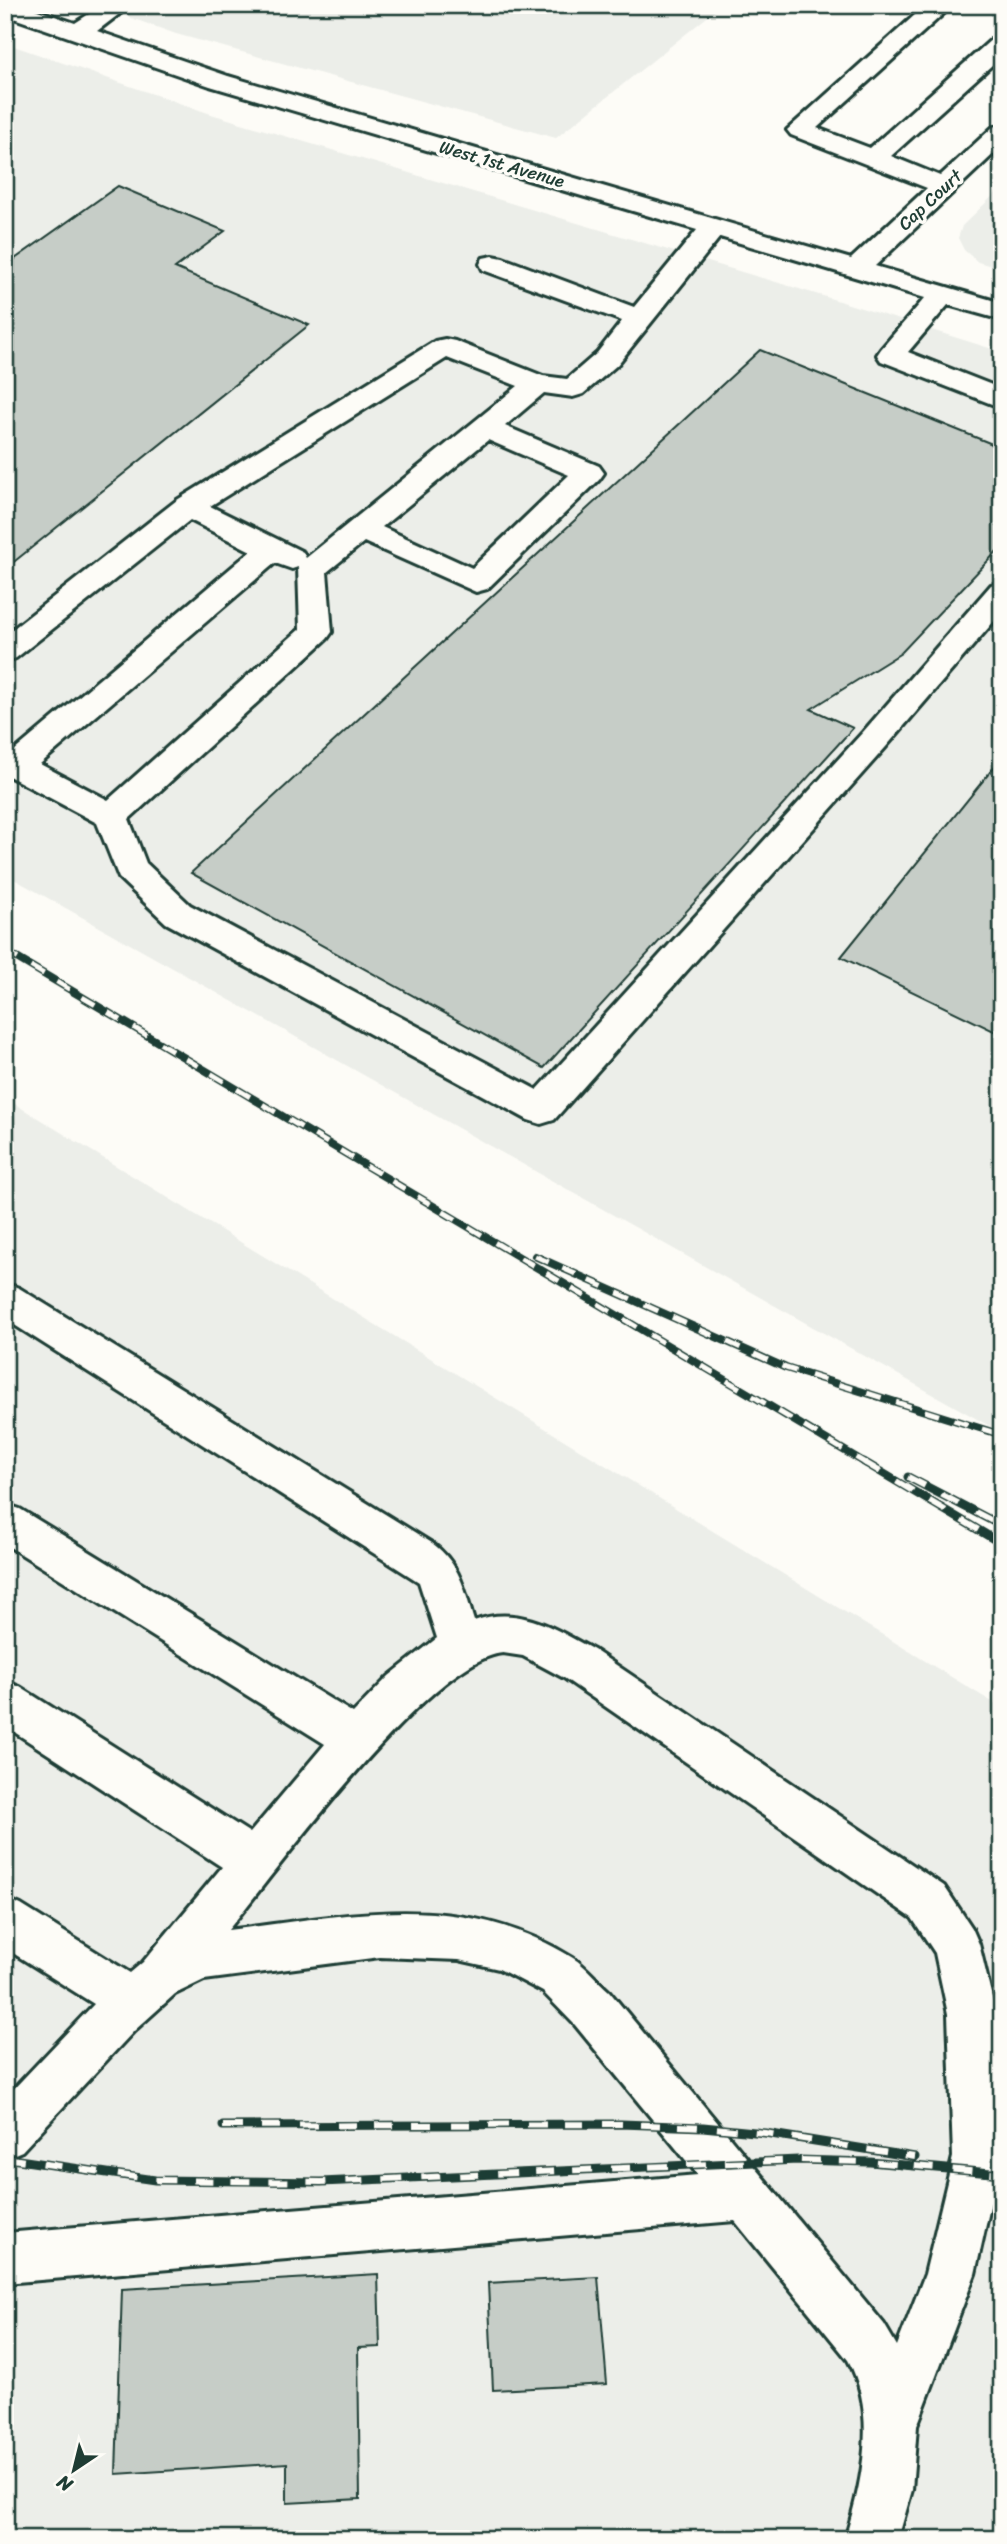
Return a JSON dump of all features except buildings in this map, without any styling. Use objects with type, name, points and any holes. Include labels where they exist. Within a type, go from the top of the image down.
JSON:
[{"type":"street","points":[[77,33],[119,5]]},
{"type":"street","points":[[941,5],[800,130],[944,186]]},
{"type":"street","name":"West 1st Avenue","points":[[5,6],[219,81],[858,267],[1002,312]]},
{"type":"street","points":[[873,159],[1002,43]]},
{"type":"street","name":"Cap Court","points":[[858,267],[1002,132]]},
{"type":"street","points":[[5,651],[188,507],[445,348],[538,384],[573,388],[607,359],[715,226]]},
{"type":"street","points":[[493,264],[639,318]]},
{"type":"street","points":[[943,294],[891,355],[1002,399]]},
{"type":"street","points":[[312,569],[538,384]]},
{"type":"street","points":[[361,529],[476,582],[589,473],[486,428]]},
{"type":"street","points":[[188,507],[312,569]]},
{"type":"street","points":[[272,549],[11,763],[111,816],[131,869],[178,914],[541,1110],[874,740],[1002,592]]},
{"type":"street","points":[[111,816],[316,632],[312,569]]},
{"type":"street","points":[[5,1299],[417,1556],[434,1569],[441,1583],[461,1645]]},
{"type":"street","points":[[5,1521],[358,1740]]},
{"type":"street","points":[[5,2134],[145,1990],[358,1740],[411,1684],[461,1645],[491,1634],[525,1636],[579,1664],[919,1895],[928,1902],[956,1944],[972,2014],[977,2157],[950,2274],[891,2426]]},
{"type":"street","points":[[5,1701],[255,1862]]},
{"type":"street","points":[[5,1921],[145,1990]]},
{"type":"street","points":[[145,1990],[200,1957],[380,1934],[459,1937],[506,1948],[559,1976],[592,2008],[866,2342],[883,2371],[891,2426],[886,2490],[871,2539]]},
{"type":"street","points":[[5,2258],[746,2196]]},
{"type":"shaded area","points":[[95,5],[722,5],[556,138],[176,34]]},
{"type":"shaded area","points":[[5,43],[211,114],[1002,352],[1002,1433],[5,874]]},
{"type":"shaded area","points":[[1002,187],[1002,269],[978,262],[964,250],[958,238],[962,226]]},
{"type":"shaded area","points":[[5,1098],[1002,1708],[1002,2539],[5,2539]]},
{"type":"railway","points":[[5,951],[867,1464]]},
{"type":"railway","points":[[535,1256],[786,1368],[1002,1435]]},
{"type":"railway","points":[[864,1462],[1002,1544]]},
{"type":"railway","points":[[908,1477],[1002,1526]]},
{"type":"railway","points":[[223,2126],[621,2124],[703,2127],[765,2133],[915,2157]]},
{"type":"railway","points":[[5,2158],[155,2180],[321,2182],[798,2160],[870,2162],[1002,2174]]}]
